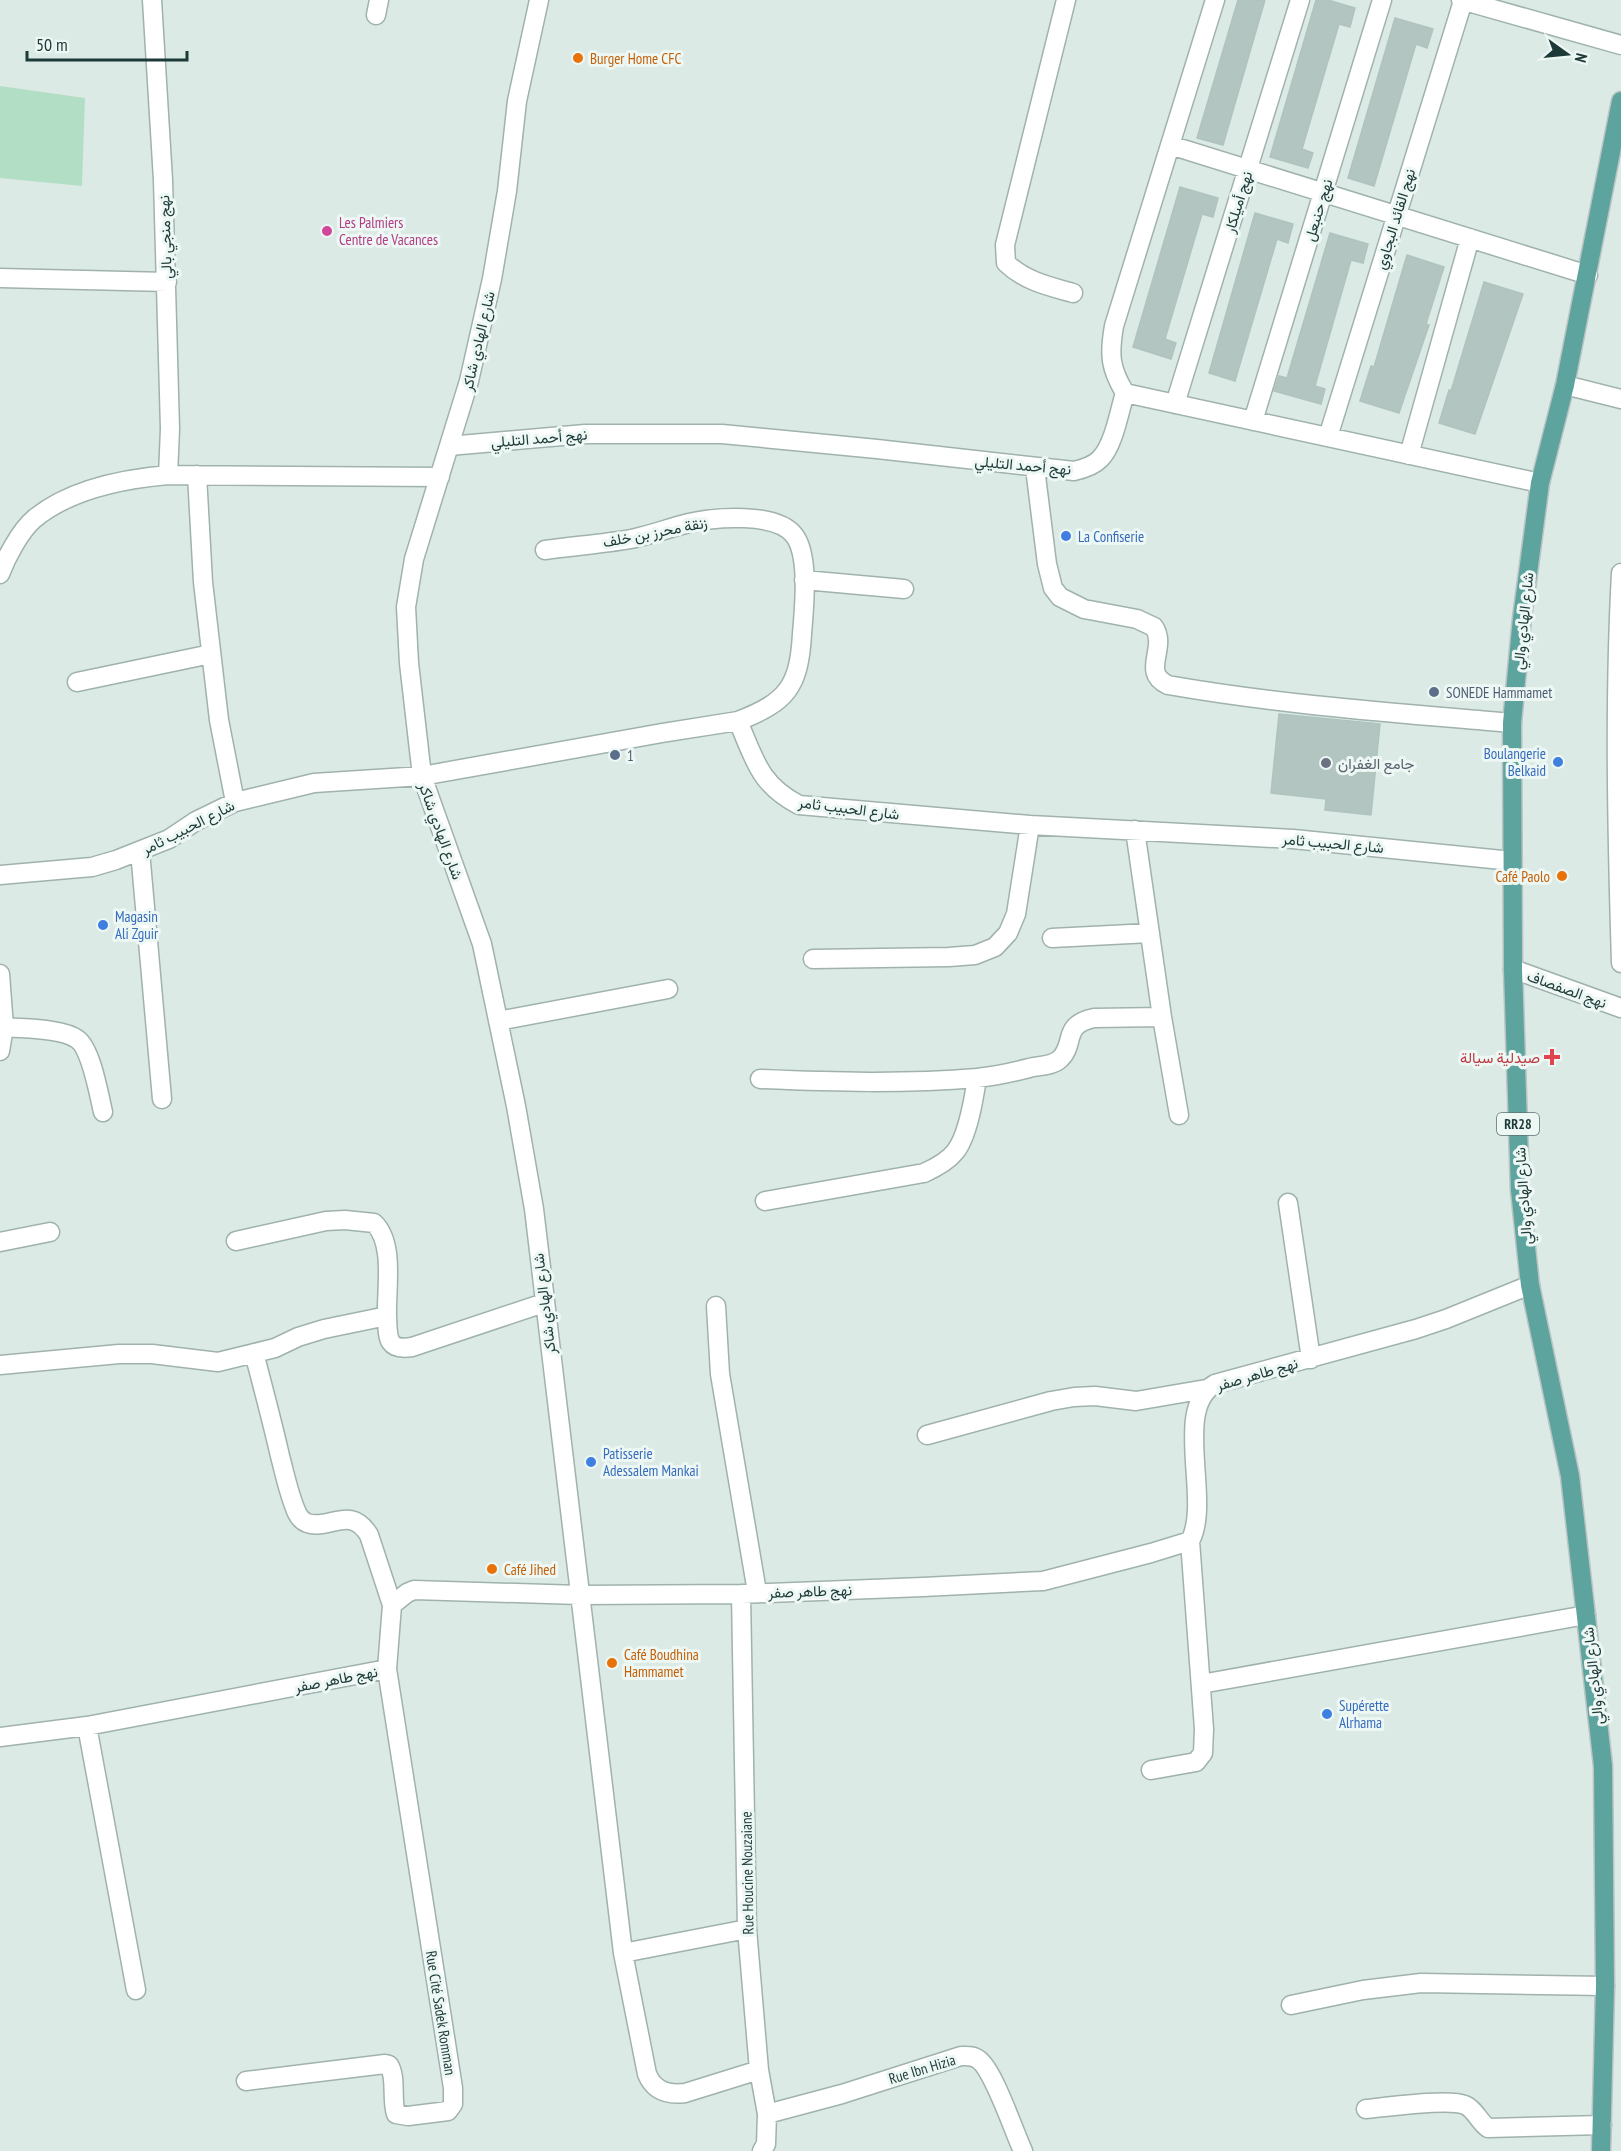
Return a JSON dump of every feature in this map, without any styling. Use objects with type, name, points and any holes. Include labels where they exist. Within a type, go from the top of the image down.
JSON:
[{"type":"main road","name":"شارع الهادي والي","points":[[1601,2151],[1605,1986],[1603,1766],[1570,1476],[1530,1285],[1520,1190],[1513,969],[1512,723],[1522,618],[1540,483],[1565,385],[1621,100]]},
{"type":"street","name":"نهج منجي بالي","points":[[152,0],[164,180],[170,429],[168,475]]},
{"type":"street","name":"شارع الهادي شاكر","points":[[539,0],[517,101],[507,190],[492,279],[469,381],[414,559],[406,607],[409,663],[422,777],[482,944],[516,1106],[534,1209],[623,1953],[647,2074],[658,2089],[675,2094],[759,2070]]},
{"type":"street","points":[[1066,0],[1005,245],[1006,263],[1018,275],[1035,283],[1073,293]]},
{"type":"street","points":[[1215,0],[1114,326],[1110,351],[1113,370],[1125,393],[1540,483]]},
{"type":"street","name":"نهج أميلكار","points":[[1175,404],[1300,0]]},
{"type":"street","name":"نهج حنبعل","points":[[1253,421],[1382,0]]},
{"type":"street","points":[[1462,0],[1621,45]]},
{"type":"street","name":"نهج القائد البجاوي","points":[[1328,437],[1462,0]]},
{"type":"street","points":[[1170,145],[1588,275]]},
{"type":"street","points":[[1409,454],[1470,238]]},
{"type":"street","points":[[0,278],[166,282]]},
{"type":"street","points":[[1565,385],[1621,399]]},
{"type":"street","name":"نهج أحمد التليلي","points":[[449,446],[585,434],[722,434],[877,448],[1074,471],[1087,468],[1099,460],[1108,448],[1125,393]]},
{"type":"street","points":[[1035,468],[1047,564],[1053,588],[1060,597],[1084,609],[1137,620],[1154,627],[1159,640],[1154,669],[1156,677],[1168,686],[1308,705],[1512,723]]},
{"type":"street","points":[[0,574],[7,557],[32,520],[68,496],[136,477],[168,475],[440,477]]},
{"type":"street","points":[[197,475],[203,582],[219,720],[235,802]]},
{"type":"street","name":"زنقة محرز بن خلف","points":[[545,550],[632,539],[691,523],[734,519],[761,519],[789,529],[800,547],[804,580],[801,652],[796,676],[782,699],[738,721]]},
{"type":"street","points":[[1621,573],[1618,622],[1617,827],[1621,963]]},
{"type":"street","points":[[804,580],[904,589]]},
{"type":"street","points":[[77,682],[212,654]]},
{"type":"street","name":"شارع الحبيب ثامر","points":[[0,875],[92,867],[169,839],[196,821],[235,802],[314,783],[422,777],[738,721],[760,772],[769,785],[785,798],[799,805],[1029,825],[1337,843],[1512,861]]},
{"type":"street","points":[[813,959],[949,957],[975,955],[994,947],[1008,933],[1016,914],[1029,825]]},
{"type":"street","points":[[1135,830],[1162,1017],[1179,1115]]},
{"type":"street","points":[[140,851],[162,1099]]},
{"type":"street","points":[[1052,938],[1150,933]]},
{"type":"street","name":"نهج الصفصاف","points":[[1513,969],[1621,1008]]},
{"type":"street","points":[[0,974],[4,1027],[0,1051]]},
{"type":"street","points":[[498,1021],[668,989]]},
{"type":"street","points":[[760,1079],[864,1083],[926,1082],[1013,1074],[1055,1062],[1063,1056],[1070,1034],[1083,1020],[1162,1017]]},
{"type":"street","points":[[4,1027],[63,1033],[78,1039],[87,1051],[103,1112]]},
{"type":"street","points":[[765,1202],[924,1173],[939,1165],[956,1151],[968,1120],[977,1078]]},
{"type":"street","points":[[1288,1203],[1311,1359]]},
{"type":"street","points":[[236,1242],[326,1221],[374,1223],[384,1236],[390,1340],[393,1346],[400,1349],[544,1303]]},
{"type":"street","points":[[0,1242],[50,1232]]},
{"type":"street","name":"نهج طاهر صفر","points":[[0,1737],[87,1726],[387,1669],[392,1605],[406,1593],[414,1590],[580,1595],[749,1593],[1043,1581],[1151,1553],[1190,1541],[1196,1527],[1194,1442],[1196,1412],[1206,1389],[1215,1384],[1311,1359],[1446,1319],[1530,1285]]},
{"type":"street","name":"Rue Houcine Nouzaiane","points":[[716,1306],[720,1374],[749,1593],[747,1929],[759,2070],[767,2114],[766,2144],[762,2151]]},
{"type":"street","points":[[0,1365],[119,1354],[179,1356],[213,1362],[275,1348],[298,1337],[324,1329],[387,1316]]},
{"type":"street","points":[[254,1353],[290,1494],[300,1519],[313,1524],[358,1521],[364,1526],[392,1605]]},
{"type":"street","points":[[927,1435],[1051,1401],[1074,1397],[1095,1396],[1136,1401],[1206,1389]]},
{"type":"street","points":[[1150,1770],[1196,1762],[1200,1759],[1204,1745],[1190,1541]]},
{"type":"street","points":[[1200,1684],[1587,1615]]},
{"type":"street","name":"Rue Cité Sadek Romman","points":[[246,2081],[385,2064],[389,2065],[392,2071],[393,2104],[396,2114],[408,2116],[448,2111],[453,2104],[453,2088],[387,1669]]},
{"type":"street","points":[[87,1726],[136,1990]]},
{"type":"street","points":[[623,1953],[747,1929]]},
{"type":"street","points":[[1291,2006],[1363,1990],[1421,1983],[1605,1986]]},
{"type":"street","name":"Rue Ibn Hizia","points":[[767,2114],[842,2094],[961,2056],[971,2056],[980,2060],[988,2072],[1023,2151]]},
{"type":"street","points":[[1365,2109],[1435,2103],[1463,2104],[1488,2128],[1602,2125]]},
{"type":"green space","points":[[0,86],[85,98],[82,186],[0,178]]},
{"type":"building","points":[[1238,0],[1265,0],[1223,145],[1197,138]]},
{"type":"building","points":[[1316,0],[1328,0],[1355,8],[1350,27],[1339,24],[1302,149],[1313,153],[1308,168],[1270,157]]},
{"type":"building","points":[[1395,18],[1433,29],[1427,48],[1416,44],[1374,186],[1348,178]]},
{"type":"building","points":[[1180,187],[1218,198],[1213,217],[1202,214],[1165,339],[1176,343],[1171,359],[1133,347]]},
{"type":"building","points":[[1255,213],[1293,224],[1288,243],[1277,239],[1235,381],[1209,373]]},
{"type":"building","points":[[1330,233],[1368,244],[1363,263],[1351,260],[1315,386],[1325,389],[1321,404],[1274,391],[1279,376],[1287,378]]},
{"type":"building","points":[[1407,255],[1444,267],[1426,324],[1429,325],[1399,413],[1360,401],[1371,366],[1374,367]]},
{"type":"building","points":[[1484,282],[1523,294],[1475,434],[1439,423]]},
{"type":"building","points":[[1279,714],[1380,724],[1371,815],[1325,810],[1326,799],[1271,793]]},
{"type":"place","name":"Burger Home CFC","points":[[578,58]]},
{"type":"place","name":"Les Palmiers Centre de Vacances","points":[[327,231]]},
{"type":"place","name":"La Confiserie","points":[[1066,536]]},
{"type":"place","name":"SONEDE Hammamet","points":[[1434,692]]},
{"type":"place","name":"1","points":[[615,755]]},
{"type":"place","name":"Boulangerie Belkaid","points":[[1558,762]]},
{"type":"place","name":"جامع الغفران","points":[[1326,763]]},
{"type":"place","name":"Café Paolo","points":[[1562,876]]},
{"type":"place","name":"Magasin Ali Zguir","points":[[103,925]]},
{"type":"place","name":"صيدلية سيالة","points":[[1552,1057]]},
{"type":"place","name":"Patisserie Adessalem Mankai","points":[[591,1462]]},
{"type":"place","name":"Café Jihed","points":[[492,1569]]},
{"type":"place","name":"Café Boudhina Hammamet","points":[[612,1663]]},
{"type":"place","name":"Supérette Alrhama","points":[[1327,1714]]}]
